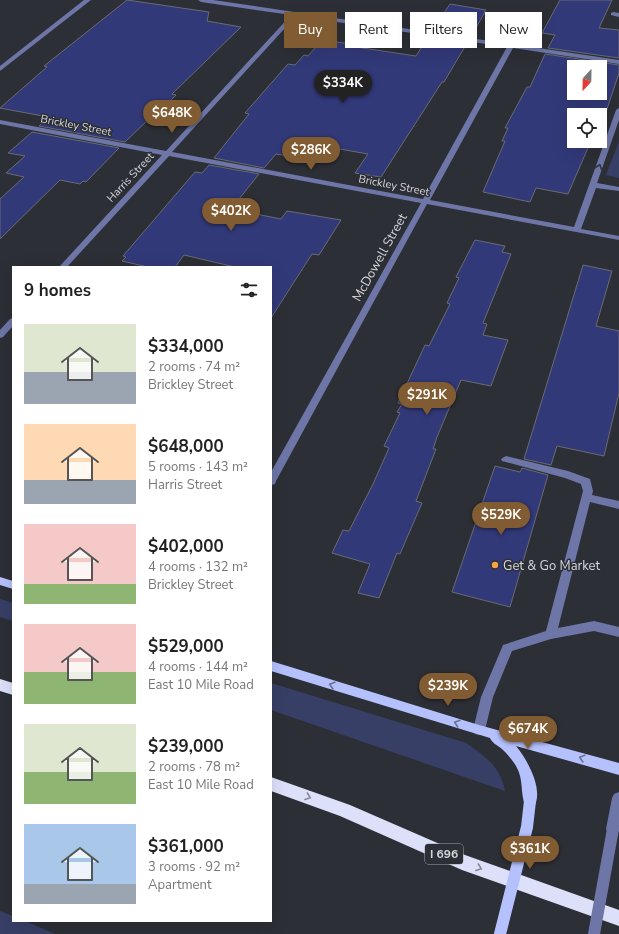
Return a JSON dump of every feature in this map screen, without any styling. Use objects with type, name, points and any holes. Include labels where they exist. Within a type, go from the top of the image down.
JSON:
[{"type":"highway","points":[[0,685],[12,689]]},
{"type":"highway","name":"I 696","points":[[272,784],[344,810],[462,862],[619,918]]},
{"type":"main road","points":[[0,581],[12,585]]},
{"type":"main road","points":[[272,666],[479,730],[619,769]]},
{"type":"main road","points":[[479,730],[503,742],[512,749],[526,774],[530,792],[527,827],[500,934]]},
{"type":"street","points":[[0,69],[88,0]]},
{"type":"street","points":[[201,0],[219,1],[284,12]]},
{"type":"street","points":[[337,20],[485,42]]},
{"type":"street","name":"Harris Street","points":[[64,266],[284,26]]},
{"type":"street","name":"McDowell Street","points":[[272,479],[510,48]]},
{"type":"street","points":[[524,48],[619,62]]},
{"type":"street","points":[[577,230],[619,110]]},
{"type":"street","name":"Brickley Street","points":[[0,122],[619,238]]},
{"type":"street","points":[[593,185],[619,189]]},
{"type":"street","points":[[0,335],[12,322]]},
{"type":"street","points":[[506,459],[568,475],[586,482],[588,491],[551,634]]},
{"type":"street","points":[[586,497],[619,505]]},
{"type":"street","points":[[479,730],[487,697],[507,648],[551,634],[594,626],[619,632]]},
{"type":"street","points":[[594,934],[619,798]]},
{"type":"shaded area","points":[[619,141],[619,178],[606,175]]},
{"type":"shaded area","points":[[0,599],[12,603],[12,621],[0,617]]},
{"type":"shaded area","points":[[272,683],[466,743],[486,758],[496,769],[503,782],[505,791],[272,710]]},
{"type":"shaded area","points":[[0,911],[12,916],[12,922],[27,922],[55,934],[0,934]]},
{"type":"building","points":[[127,0],[209,12],[207,21],[241,27],[172,94],[176,95],[153,119],[150,118],[125,142],[39,126],[48,117],[0,108],[47,67],[44,66]]},
{"type":"building","points":[[560,0],[612,0],[599,28],[619,30],[619,58],[548,48],[555,35],[542,33]]},
{"type":"building","points":[[450,4],[486,10],[477,26],[477,12],[445,12]]},
{"type":"building","points":[[337,42],[345,43],[345,48],[363,48],[416,56],[421,48],[464,48],[444,82],[442,82],[381,177],[355,173],[368,154],[311,144],[301,158],[276,154],[264,168],[214,158],[249,114],[245,113],[288,64],[295,65],[304,55],[308,56],[315,48],[337,48]]},
{"type":"building","points":[[545,54],[585,60],[567,60],[567,100],[607,100],[607,63],[619,65],[619,73],[607,109],[567,108],[567,148],[588,148],[568,194],[536,188],[530,202],[483,192],[505,141],[502,141],[508,128],[505,128],[527,87],[530,87]]},
{"type":"building","points":[[32,132],[119,148],[86,182],[83,181],[80,184],[60,180],[0,239],[0,199],[24,177],[6,173],[25,156],[8,153]]},
{"type":"building","points":[[209,165],[259,174],[231,209],[281,219],[287,211],[341,220],[319,255],[312,254],[272,316],[272,266],[231,266],[184,255],[176,266],[144,266],[122,261],[126,257],[123,256],[195,172],[202,173]]},
{"type":"building","points":[[475,240],[505,246],[502,252],[511,254],[483,323],[487,324],[483,335],[508,340],[491,386],[461,380],[437,437],[433,449],[436,449],[416,501],[422,503],[400,554],[397,553],[379,598],[358,593],[370,564],[332,553],[343,530],[349,531],[373,484],[389,448],[384,446],[400,413],[397,412],[402,404],[398,403],[425,345],[429,346],[450,304],[447,303],[459,278],[456,277]]},
{"type":"building","points":[[583,265],[612,271],[596,326],[619,331],[619,393],[604,456],[557,446],[551,465],[524,459]]},
{"type":"building","points":[[495,466],[520,472],[522,468],[548,475],[510,607],[452,592]]},
{"type":"place","name":"Get & Go Market","points":[[495,565]]}]
